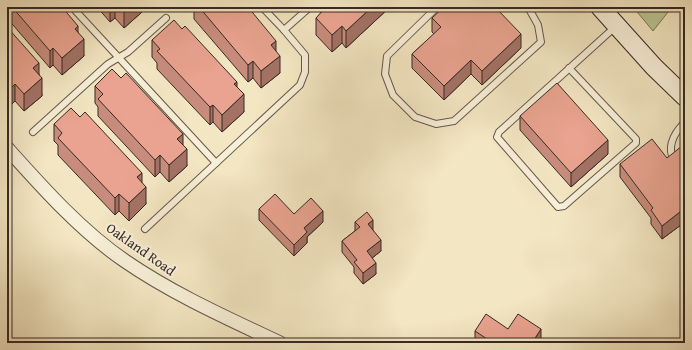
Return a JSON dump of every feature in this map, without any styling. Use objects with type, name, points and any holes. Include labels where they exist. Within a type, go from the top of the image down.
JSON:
[{"type":"main road","points":[[600,7],[654,67],[685,97]]},
{"type":"street","name":"Oakland Road","points":[[7,148],[65,210],[96,238],[124,260],[159,282],[206,308],[280,343]]},
{"type":"lane","points":[[72,7],[216,163]]},
{"type":"lane","points":[[145,229],[300,85],[305,72],[305,55],[262,7]]},
{"type":"lane","points":[[284,30],[310,7]]},
{"type":"lane","points":[[438,7],[387,56],[386,74],[393,94],[415,117],[436,124],[454,121],[541,42],[538,25],[528,7]]},
{"type":"lane","points":[[33,132],[108,64],[128,52],[166,18]]},
{"type":"lane","points":[[569,68],[636,139],[636,143],[564,206],[558,207],[497,137],[499,132],[569,68],[616,26]]},
{"type":"lane","points":[[676,165],[672,159],[672,139],[685,122]]},
{"type":"green space","points":[[633,7],[672,7],[653,31]]},
{"type":"building","points":[[12,7],[62,7],[78,26],[75,29],[84,39],[62,58],[53,48],[50,51]]},
{"type":"building","points":[[121,7],[128,7],[124,10]]},
{"type":"building","points":[[199,7],[248,7],[276,41],[271,45],[280,56],[261,71],[253,61],[248,65]]},
{"type":"building","points":[[324,7],[372,7],[346,31],[342,26],[332,35],[316,18],[325,8]]},
{"type":"building","points":[[444,7],[495,7],[521,34],[482,71],[471,60],[444,86],[412,54],[441,27],[432,18]]},
{"type":"building","points":[[174,20],[182,29],[185,26],[237,82],[234,84],[244,94],[222,115],[213,105],[210,107],[157,51],[160,49],[152,40]]},
{"type":"building","points":[[7,27],[39,63],[33,68],[42,78],[24,94],[15,84],[11,88],[7,84]]},
{"type":"building","points":[[112,69],[121,78],[126,73],[183,134],[177,139],[187,149],[169,165],[160,155],[155,160],[98,99],[103,94],[95,86]]},
{"type":"building","points":[[557,83],[608,140],[571,173],[520,116]]},
{"type":"building","points":[[71,108],[80,117],[85,112],[142,173],[137,177],[146,187],[129,203],[119,194],[115,198],[58,138],[62,133],[54,124]]},
{"type":"building","points":[[652,139],[667,158],[682,146],[685,150],[685,208],[662,226],[651,210],[653,208],[620,164]]},
{"type":"building","points":[[275,194],[294,214],[311,198],[323,211],[304,228],[307,232],[294,245],[259,209]]},
{"type":"building","points":[[367,212],[373,220],[368,224],[381,240],[367,251],[376,263],[363,273],[354,262],[357,260],[342,241],[360,227],[355,222]]},
{"type":"building","points":[[486,314],[508,329],[518,314],[541,329],[532,343],[493,343],[475,331]]}]
